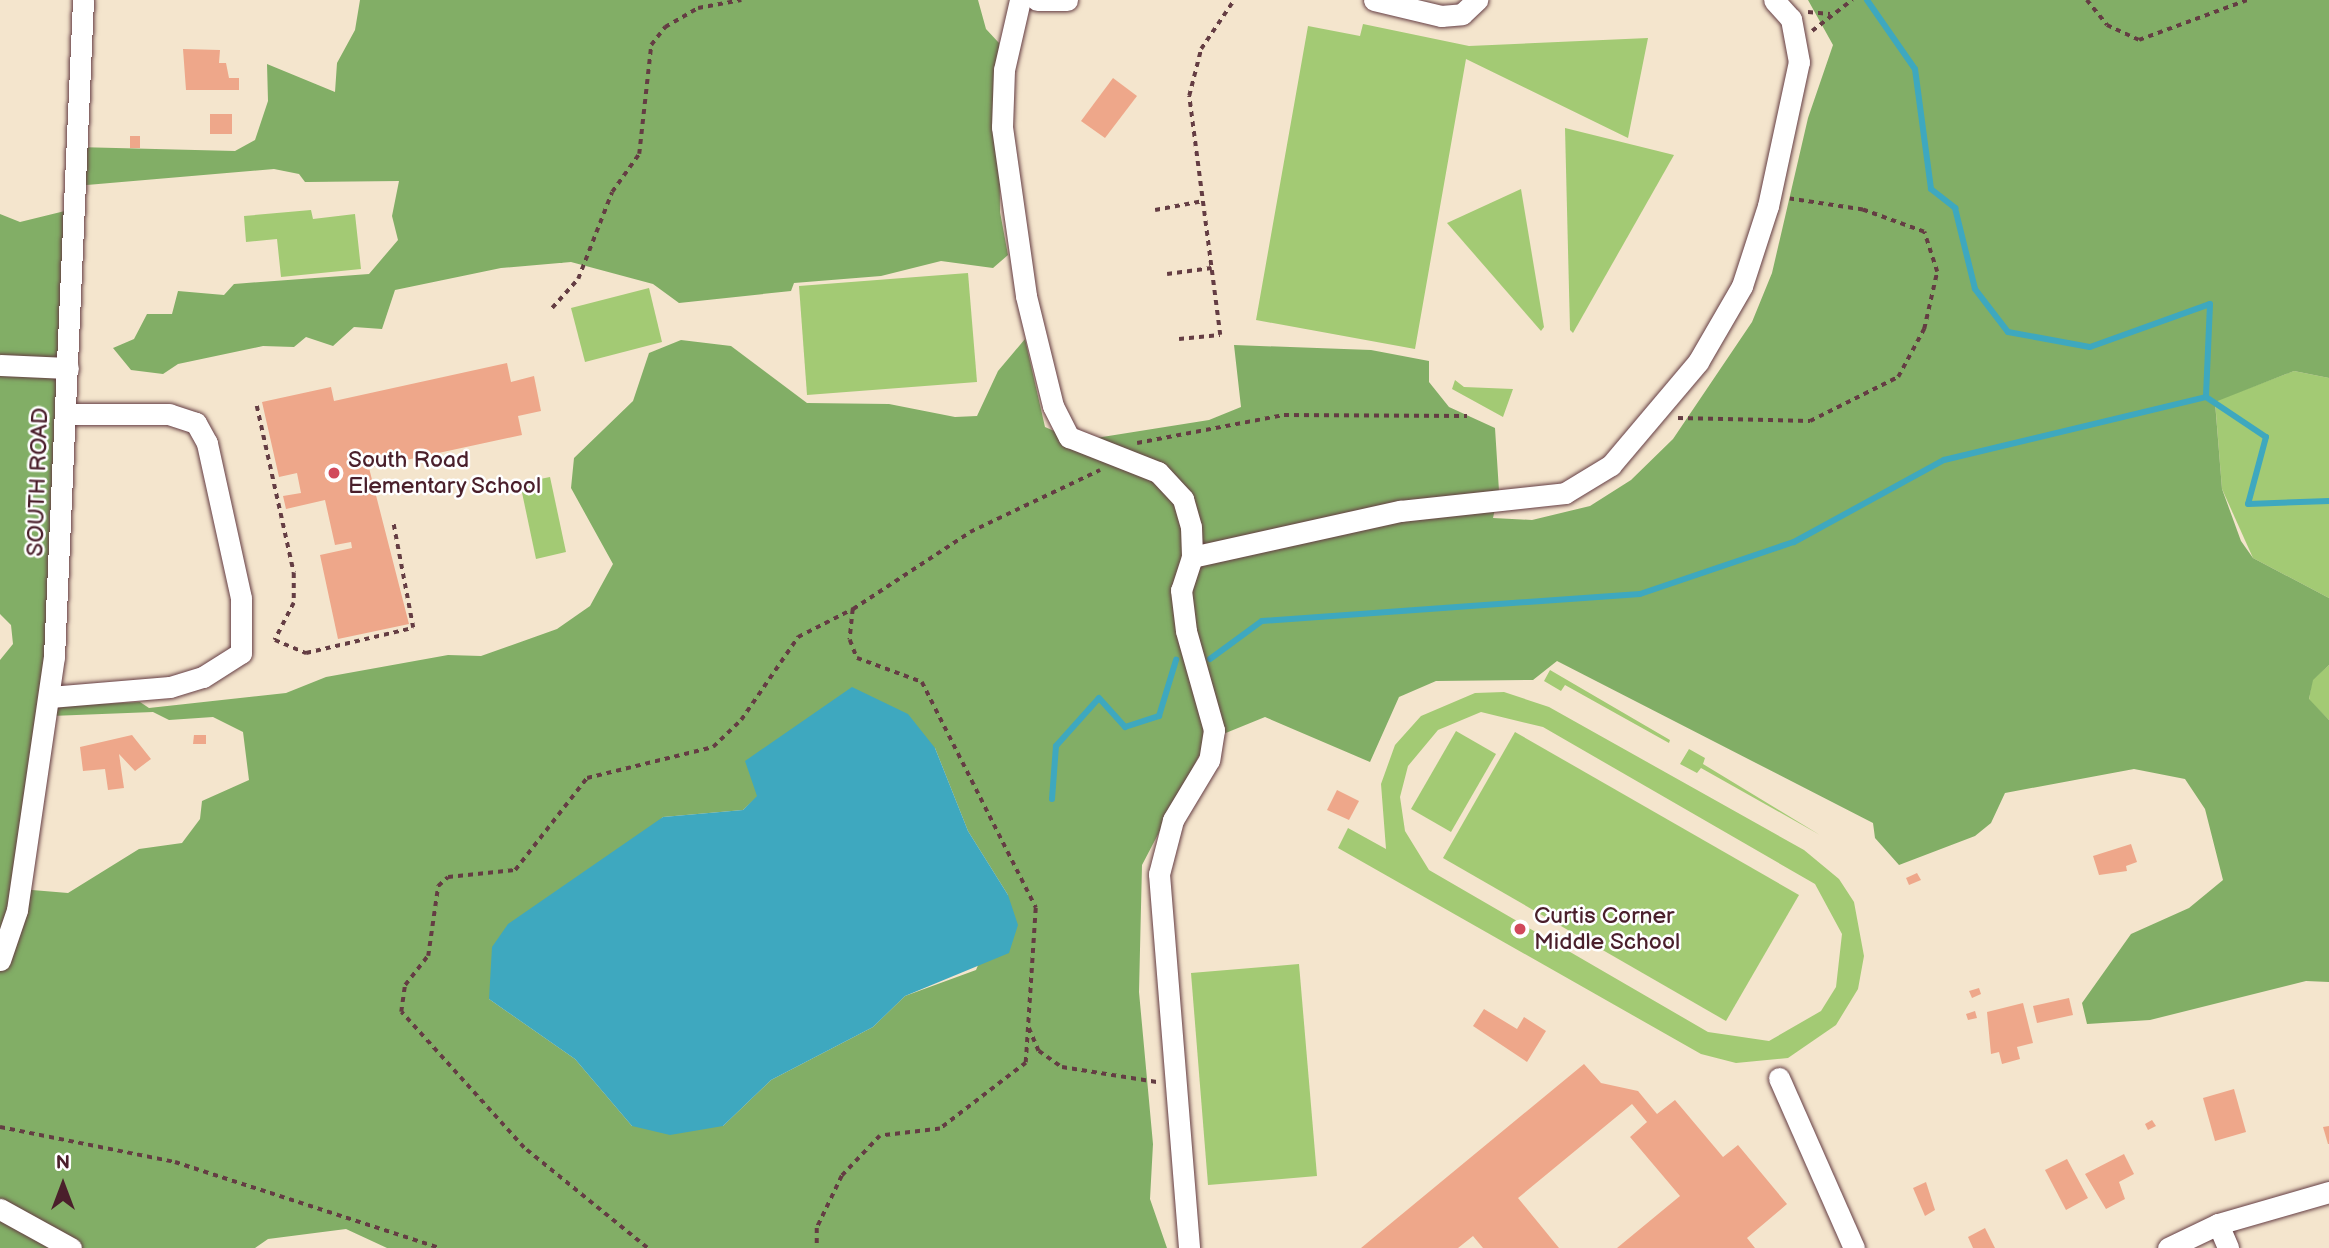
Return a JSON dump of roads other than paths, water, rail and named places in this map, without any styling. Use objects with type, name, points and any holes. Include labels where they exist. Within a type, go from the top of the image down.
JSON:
[{"type":"street","name":"SOUTH ROAD","points":[[0,960],[17,909],[50,697],[67,414],[83,0]]},
{"type":"street","points":[[1020,0],[1004,70],[1002,127],[1026,296],[1053,406],[1069,437],[1124,452],[1158,472],[1183,499],[1192,557],[1181,590],[1186,631],[1214,730],[1209,760],[1173,820],[1159,874],[1189,1248]]},
{"type":"street","points":[[1037,0],[1068,0]]},
{"type":"street","points":[[1374,0],[1441,16],[1462,14],[1477,0]]},
{"type":"street","points":[[1192,557],[1400,511],[1565,493],[1611,465],[1655,421],[1742,286],[1770,196],[1798,45],[1787,11],[1774,0]]},
{"type":"street","points":[[0,365],[68,368]]},
{"type":"street","points":[[50,697],[170,687],[204,677],[241,653],[241,598],[207,443],[196,424],[169,414],[67,414]]},
{"type":"street","points":[[1779,1078],[1854,1248]]},
{"type":"street","points":[[2168,1248],[2218,1224],[2329,1192]]},
{"type":"street","points":[[0,1209],[71,1248]]},
{"type":"street","points":[[2218,1224],[2228,1248]]},
{"type":"water","points":[[852,687],[908,714],[935,748],[968,831],[1008,895],[1018,925],[1009,953],[905,996],[873,1027],[771,1080],[723,1126],[670,1135],[632,1126],[575,1059],[489,999],[492,947],[508,924],[663,817],[743,810],[757,796],[745,761]]},
{"type":"waterway","points":[[1867,0],[1915,69],[1931,189],[1955,208],[1975,289],[2008,332],[2090,347],[2210,304],[2206,397]]},
{"type":"waterway","points":[[1210,659],[1262,621],[1640,594],[1794,542],[1944,460],[2206,397],[2266,437],[2248,504],[2329,501]]},
{"type":"waterway","points":[[1052,799],[1056,746],[1099,698],[1125,727],[1159,716],[1176,660]]},
{"type":"place","name":"South Road Elementary School","points":[[334,473]]},
{"type":"place","name":"Curtis Corner Middle School","points":[[1520,929]]}]
